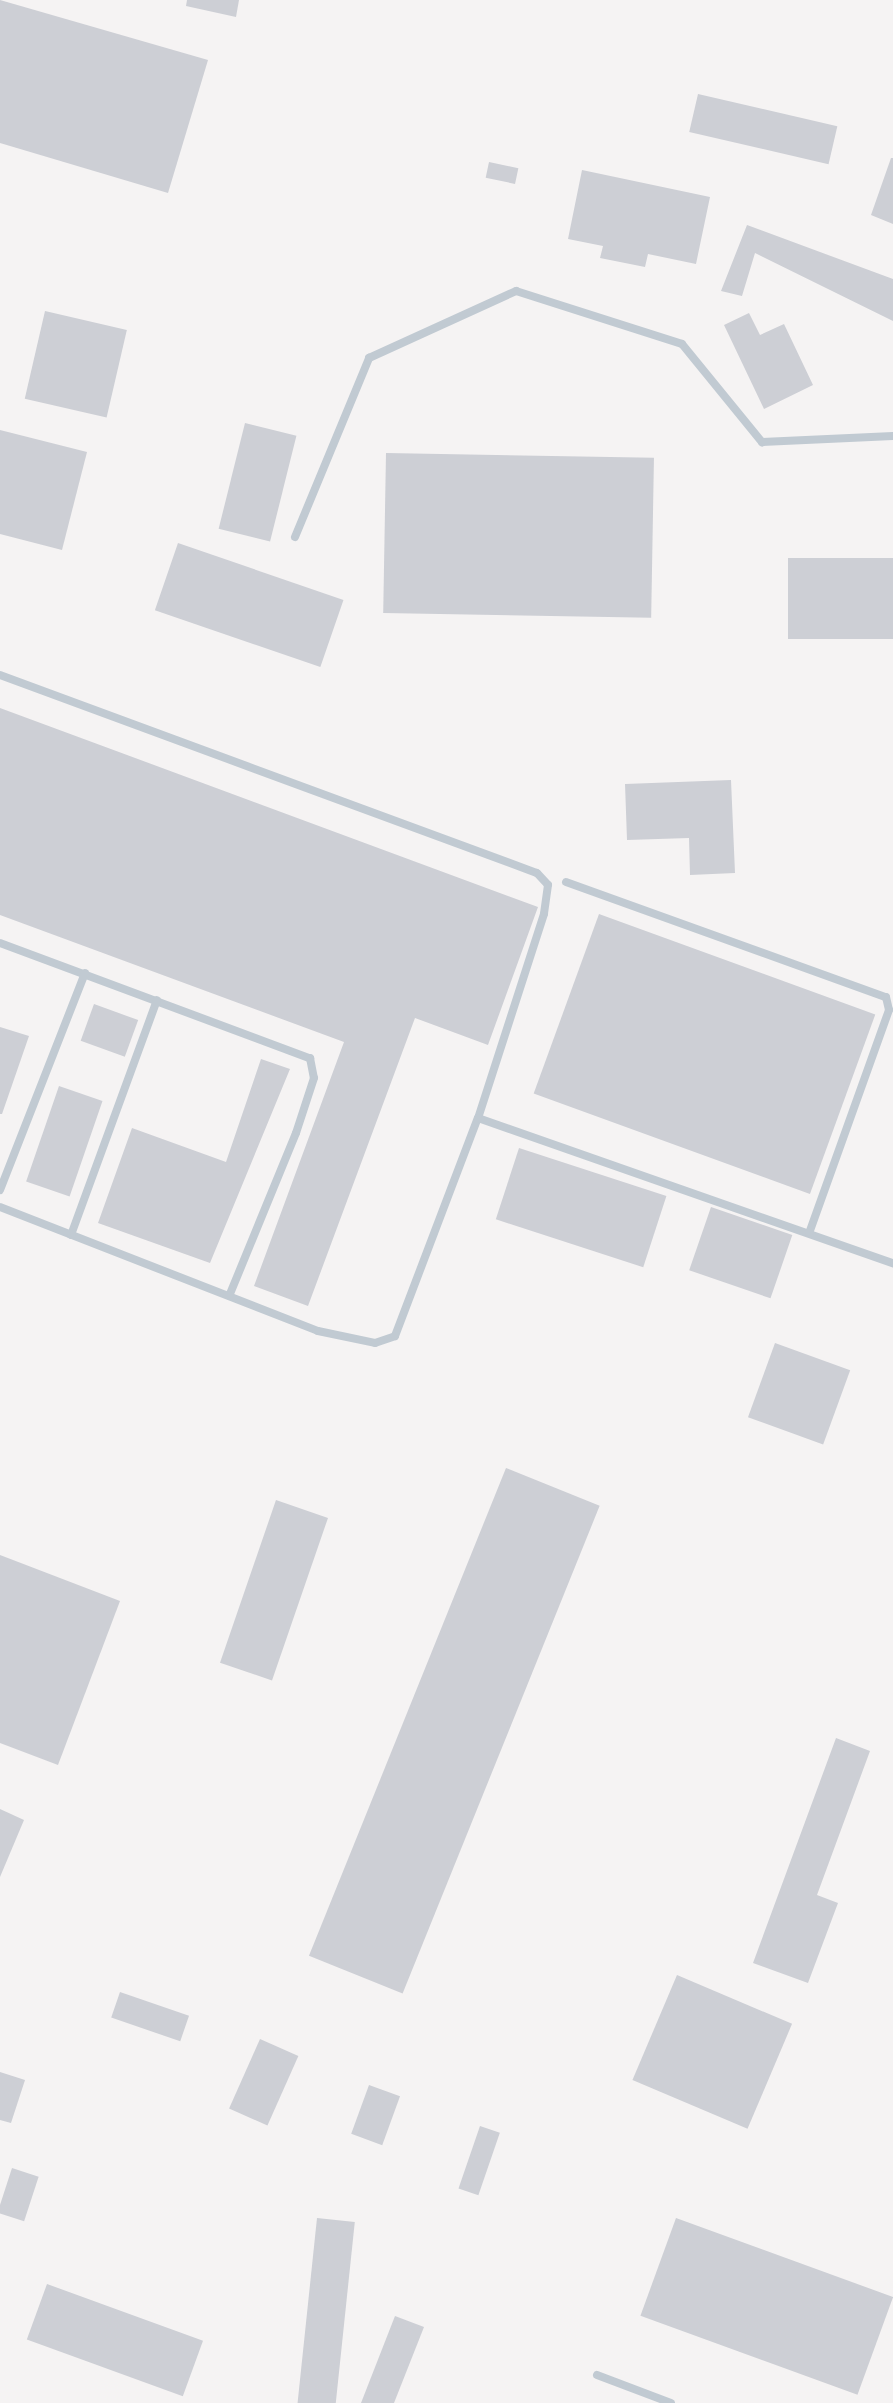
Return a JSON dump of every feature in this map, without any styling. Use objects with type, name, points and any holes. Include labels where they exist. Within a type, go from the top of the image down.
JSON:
[{"type":"lane","points":[[295,537],[369,358],[516,291],[682,344],[762,442],[893,436]]},
{"type":"lane","points":[[0,675],[537,873],[548,885],[544,914],[478,1118],[395,1336],[375,1343],[318,1331],[0,1207]]},
{"type":"lane","points":[[566,882],[886,997],[889,1010],[809,1233]]},
{"type":"lane","points":[[0,943],[310,1058],[314,1078],[296,1133],[229,1296]]},
{"type":"lane","points":[[0,1190],[85,973]]},
{"type":"lane","points":[[71,1235],[157,1000]]},
{"type":"lane","points":[[478,1118],[893,1263]]},
{"type":"lane","points":[[597,2375],[671,2403]]},
{"type":"building","points":[[0,0],[208,60],[168,193],[0,143]]},
{"type":"building","points":[[187,0],[239,0],[236,17],[186,6]]},
{"type":"building","points":[[698,94],[837,126],[829,164],[689,132]]},
{"type":"building","points":[[893,158],[893,224],[871,215]]},
{"type":"building","points":[[489,162],[518,168],[515,184],[486,178]]},
{"type":"building","points":[[582,170],[710,197],[696,264],[648,254],[645,267],[600,258],[603,246],[568,239]]},
{"type":"building","points":[[747,225],[893,279],[893,321],[755,253],[742,296],[721,291]]},
{"type":"building","points":[[45,311],[127,330],[107,418],[25,399]]},
{"type":"building","points":[[749,313],[760,335],[784,324],[813,385],[764,409],[724,325]]},
{"type":"building","points":[[245,423],[296,436],[270,542],[219,529]]},
{"type":"building","points":[[0,430],[87,452],[62,550],[0,534]]},
{"type":"building","points":[[386,453],[654,458],[651,618],[383,613]]},
{"type":"building","points":[[178,543],[343,600],[320,667],[155,610]]},
{"type":"building","points":[[788,558],[893,558],[893,639],[788,639]]},
{"type":"building","points":[[0,708],[538,907],[488,1045],[415,1018],[308,1306],[254,1286],[344,1042],[0,915]]},
{"type":"building","points":[[731,780],[735,873],[690,875],[689,838],[627,840],[625,784]]},
{"type":"building","points":[[599,914],[875,1015],[810,1194],[534,1093]]},
{"type":"building","points":[[94,1004],[138,1020],[125,1057],[81,1041]]},
{"type":"building","points":[[0,1027],[29,1036],[2,1114],[0,1114]]},
{"type":"building","points":[[261,1059],[290,1069],[210,1263],[98,1223],[132,1128],[226,1162]]},
{"type":"building","points":[[59,1086],[102,1101],[70,1196],[26,1181]]},
{"type":"building","points":[[519,1148],[666,1196],[643,1267],[496,1219]]},
{"type":"building","points":[[711,1207],[792,1235],[771,1298],[689,1270]]},
{"type":"building","points":[[775,1343],[850,1370],[823,1445],[748,1417]]},
{"type":"building","points":[[506,1468],[600,1506],[403,1994],[309,1956]]},
{"type":"building","points":[[276,1500],[328,1518],[272,1681],[220,1663]]},
{"type":"building","points":[[0,1555],[120,1601],[58,1765],[0,1743]]},
{"type":"building","points":[[836,1738],[870,1751],[817,1895],[838,1903],[808,1983],[753,1963]]},
{"type":"building","points":[[0,1809],[24,1820],[0,1877]]},
{"type":"building","points":[[677,1975],[792,2024],[748,2129],[632,2080]]},
{"type":"building","points":[[120,1992],[189,2016],[180,2041],[111,2018]]},
{"type":"building","points":[[260,2039],[298,2056],[267,2126],[229,2108]]},
{"type":"building","points":[[0,2072],[25,2080],[11,2123],[0,2120]]},
{"type":"building","points":[[369,2085],[400,2096],[382,2145],[351,2134]]},
{"type":"building","points":[[480,2126],[500,2133],[478,2195],[459,2188]]},
{"type":"building","points":[[12,2168],[39,2177],[24,2221],[0,2214]]},
{"type":"building","points":[[317,2218],[355,2222],[336,2403],[298,2403]]},
{"type":"building","points":[[676,2218],[893,2297],[857,2395],[640,2316]]},
{"type":"building","points":[[47,2284],[203,2341],[183,2396],[27,2339]]},
{"type":"building","points":[[395,2316],[424,2327],[394,2403],[361,2403]]}]
